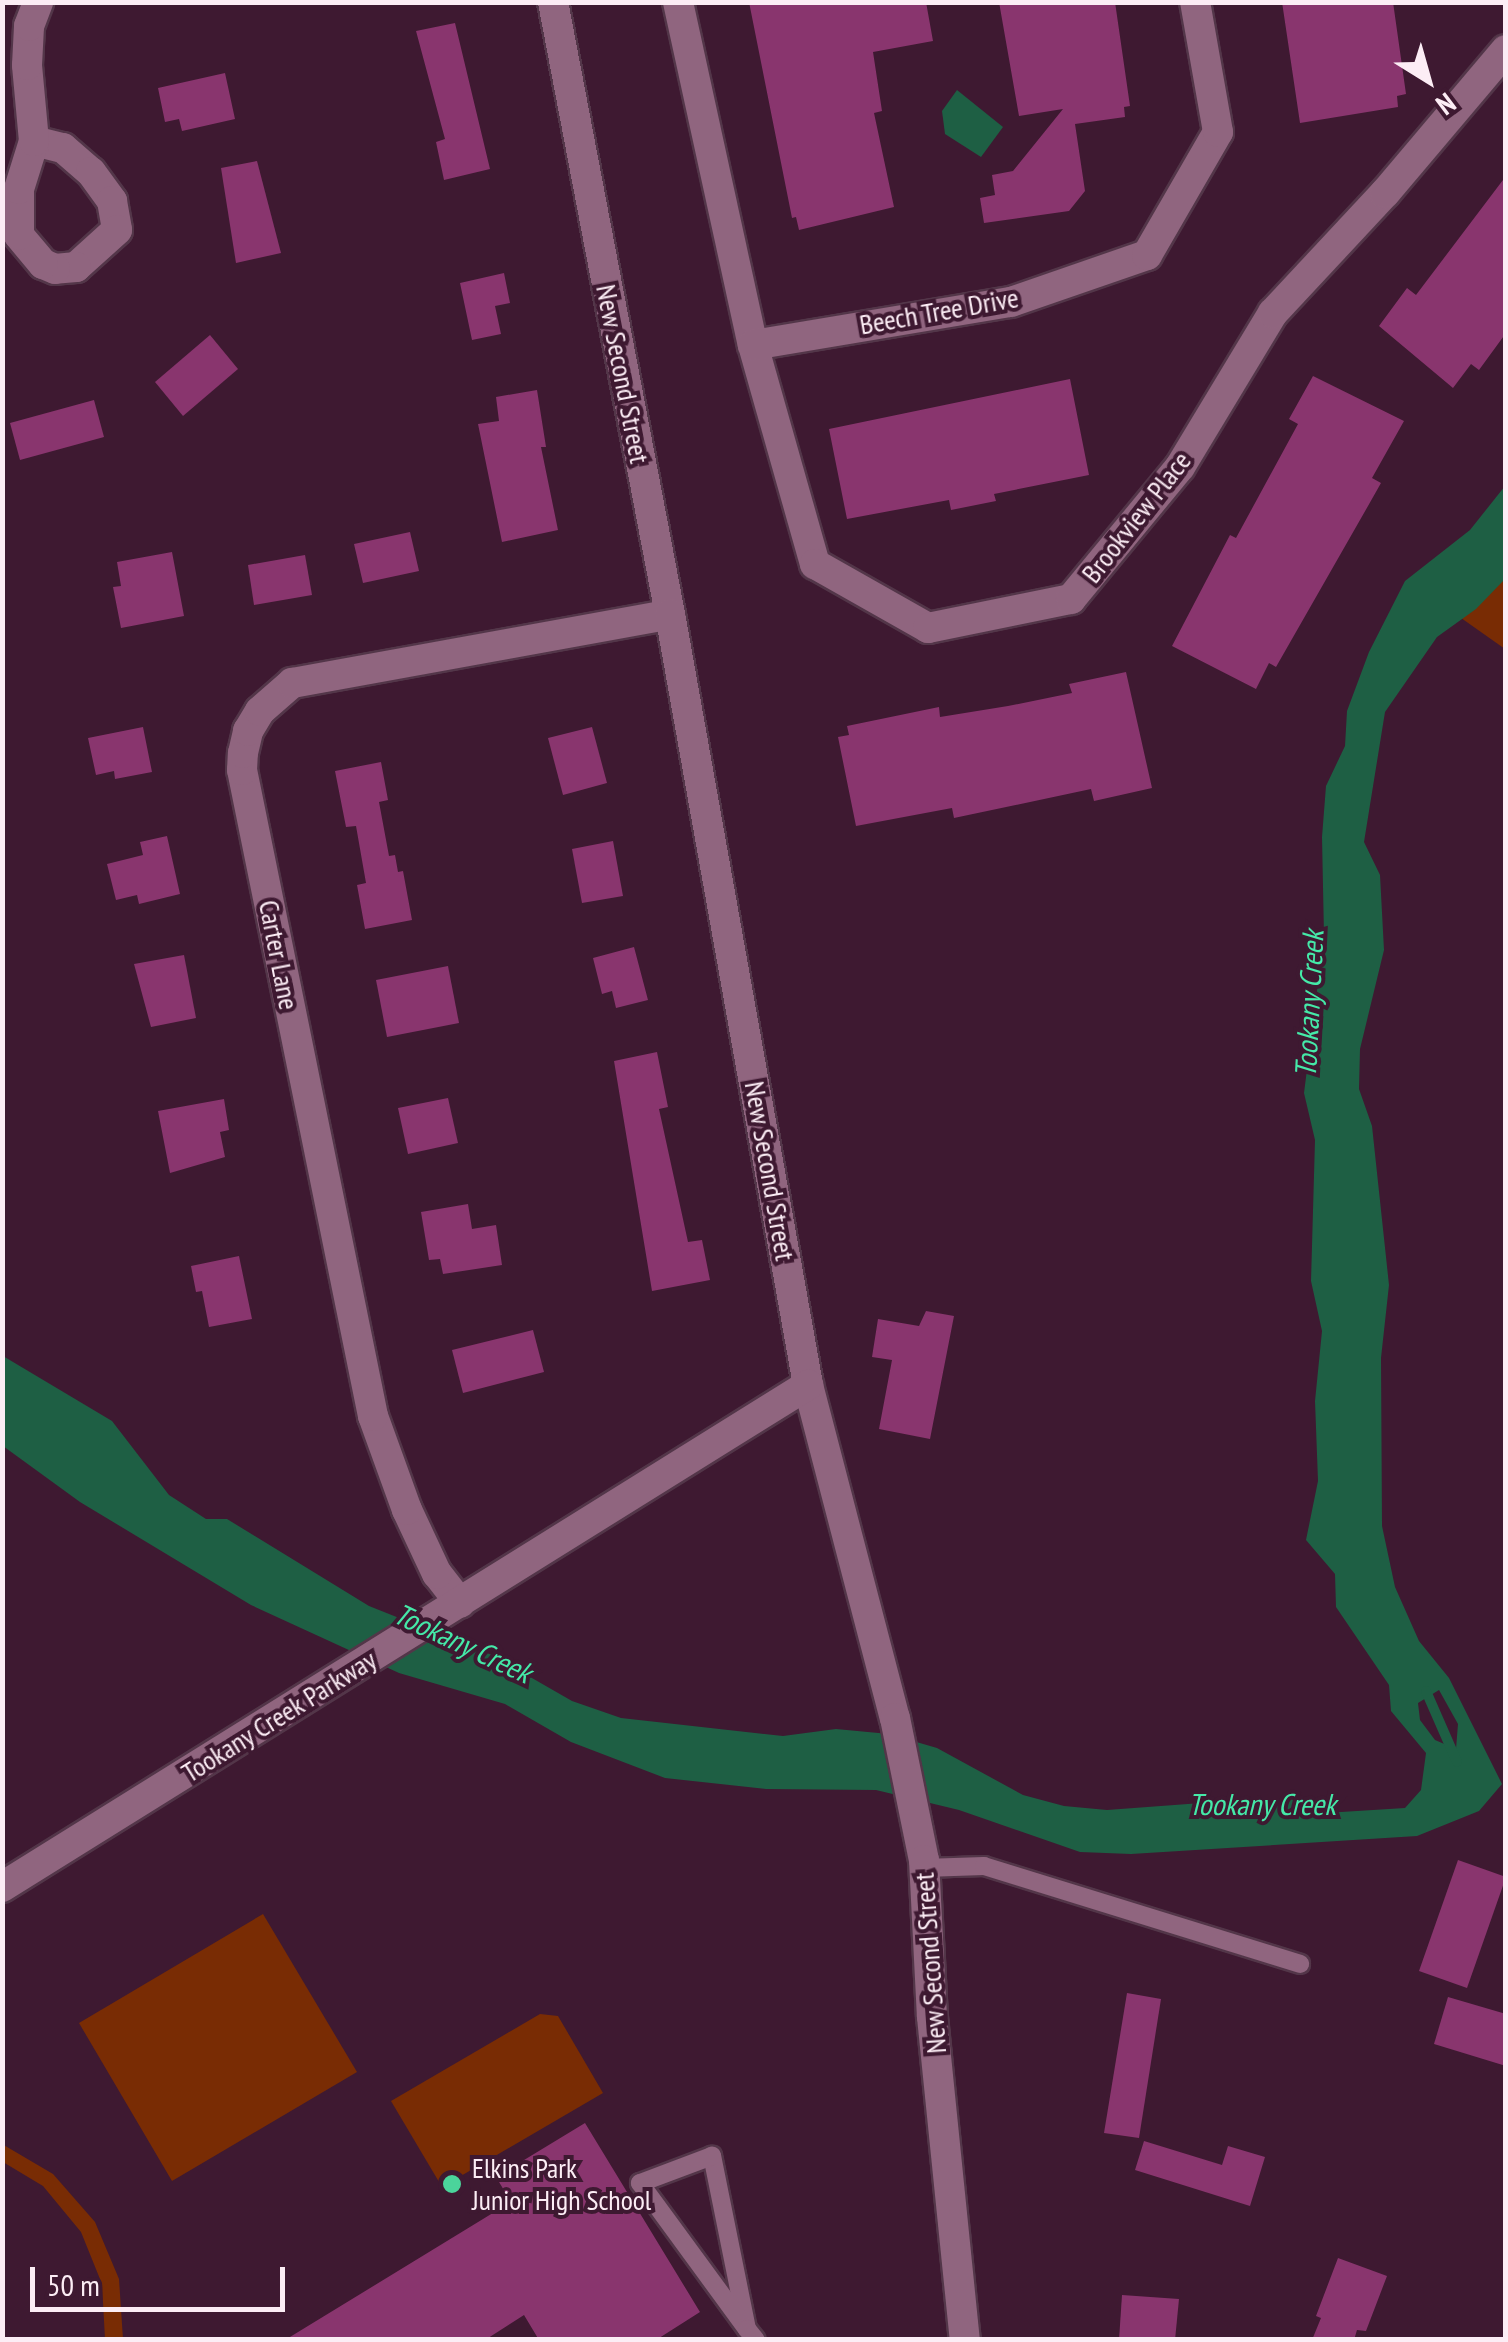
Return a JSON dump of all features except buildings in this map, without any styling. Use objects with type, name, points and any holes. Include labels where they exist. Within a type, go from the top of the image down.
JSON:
[{"type":"street","points":[[34,141],[27,65],[29,26],[38,2]]},
{"type":"street","name":"New Second Street","points":[[552,2],[670,614],[808,1385],[895,1718],[924,1864],[932,2017],[965,2340]]},
{"type":"street","name":"Brookview Place","points":[[678,2],[753,345],[815,564],[928,628],[1071,599],[1180,467],[1272,313],[1385,193],[1506,50]]},
{"type":"street","name":"Beech Tree Drive","points":[[753,345],[1011,302],[1146,256],[1218,132],[1195,2]]},
{"type":"street","name":"Carter Lane","points":[[450,1610],[407,1510],[373,1416],[242,770],[245,742],[260,711],[292,684],[670,614]]},
{"type":"street","name":"Tookany Creek Parkway","points":[[2,1887],[808,1385]]},
{"type":"lane","points":[[924,1864],[984,1866],[1300,1964]]},
{"type":"lane","points":[[712,2156],[752,2334],[682,2241],[640,2183],[712,2156]]},
{"type":"shaded area","points":[[1505,545],[1505,649],[1454,613]]},
{"type":"shaded area","points":[[263,1914],[357,2072],[172,2181],[79,2023]]},
{"type":"shaded area","points":[[540,2014],[558,2016],[603,2093],[442,2187],[391,2101]]},
{"type":"shaded area","points":[[2,2144],[53,2174],[95,2222],[119,2279],[123,2339],[105,2339],[102,2284],[81,2232],[43,2186],[3,2162]]},
{"type":"water","points":[[957,90],[1003,127],[981,157],[945,134],[942,111]]},
{"type":"water","points":[[1505,486],[1505,579],[1476,609],[1437,637],[1385,712],[1364,842],[1380,875],[1384,950],[1360,1049],[1359,1089],[1372,1126],[1389,1285],[1381,1358],[1382,1526],[1395,1587],[1419,1641],[1449,1678],[1502,1784],[1479,1811],[1417,1836],[1131,1854],[1080,1852],[959,1810],[876,1790],[766,1789],[665,1778],[571,1742],[505,1704],[399,1673],[251,1605],[80,1502],[3,1446],[3,1356],[112,1421],[169,1495],[206,1519],[227,1519],[369,1606],[492,1655],[572,1701],[621,1718],[783,1736],[836,1729],[889,1734],[937,1748],[1023,1795],[1064,1806],[1107,1810],[1297,1796],[1325,1813],[1405,1808],[1421,1790],[1426,1753],[1391,1711],[1389,1685],[1336,1607],[1335,1574],[1306,1540],[1318,1481],[1315,1401],[1322,1331],[1311,1281],[1315,1140],[1304,1093],[1324,936],[1322,837],[1326,786],[1345,746],[1347,711],[1369,652],[1405,581],[1470,530]],"holes":[[[1439,1690],[1458,1724],[1456,1749],[1435,1740],[1420,1720],[1418,1703]]]},
{"type":"waterway","name":"Tookany Creek","points":[[1426,1691],[1457,1762]]},
{"type":"place","name":"Elkins Park Junior High School","points":[[452,2184]]}]
